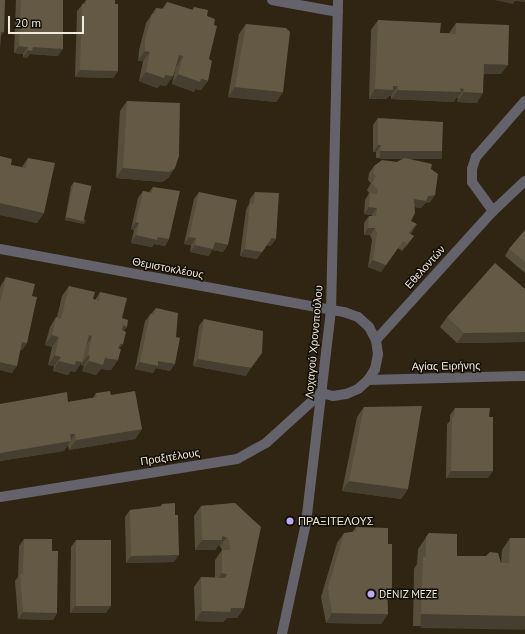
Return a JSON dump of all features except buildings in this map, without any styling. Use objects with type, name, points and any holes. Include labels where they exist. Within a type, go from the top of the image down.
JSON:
[{"type":"street","points":[[272,0],[338,12]]},
{"type":"street","name":"Λοχαγού Χρονοπούλου","points":[[282,634],[306,523],[331,311],[338,0]]},
{"type":"street","points":[[492,210],[472,182],[472,169],[476,157],[525,101]]},
{"type":"street","name":"Εθελοντών","points":[[376,340],[492,210],[525,181]]},
{"type":"street","name":"Θεμιστοκλέους","points":[[0,249],[331,311],[344,312],[358,317],[369,327],[376,340]]},
{"type":"street","points":[[321,393],[333,396],[346,394],[368,380],[375,368],[378,354],[376,340]]},
{"type":"street","name":"Αγίας Ειρήνης","points":[[368,380],[525,376]]},
{"type":"street","name":"Πραξιτέλους","points":[[0,497],[237,458],[266,443],[321,393]]},
{"type":"place","name":"ΠΡΑΞΙΤΕΛΟΥΣ","points":[[290,521]]},
{"type":"place","name":"DENIZ MEZE","points":[[371,594]]}]
